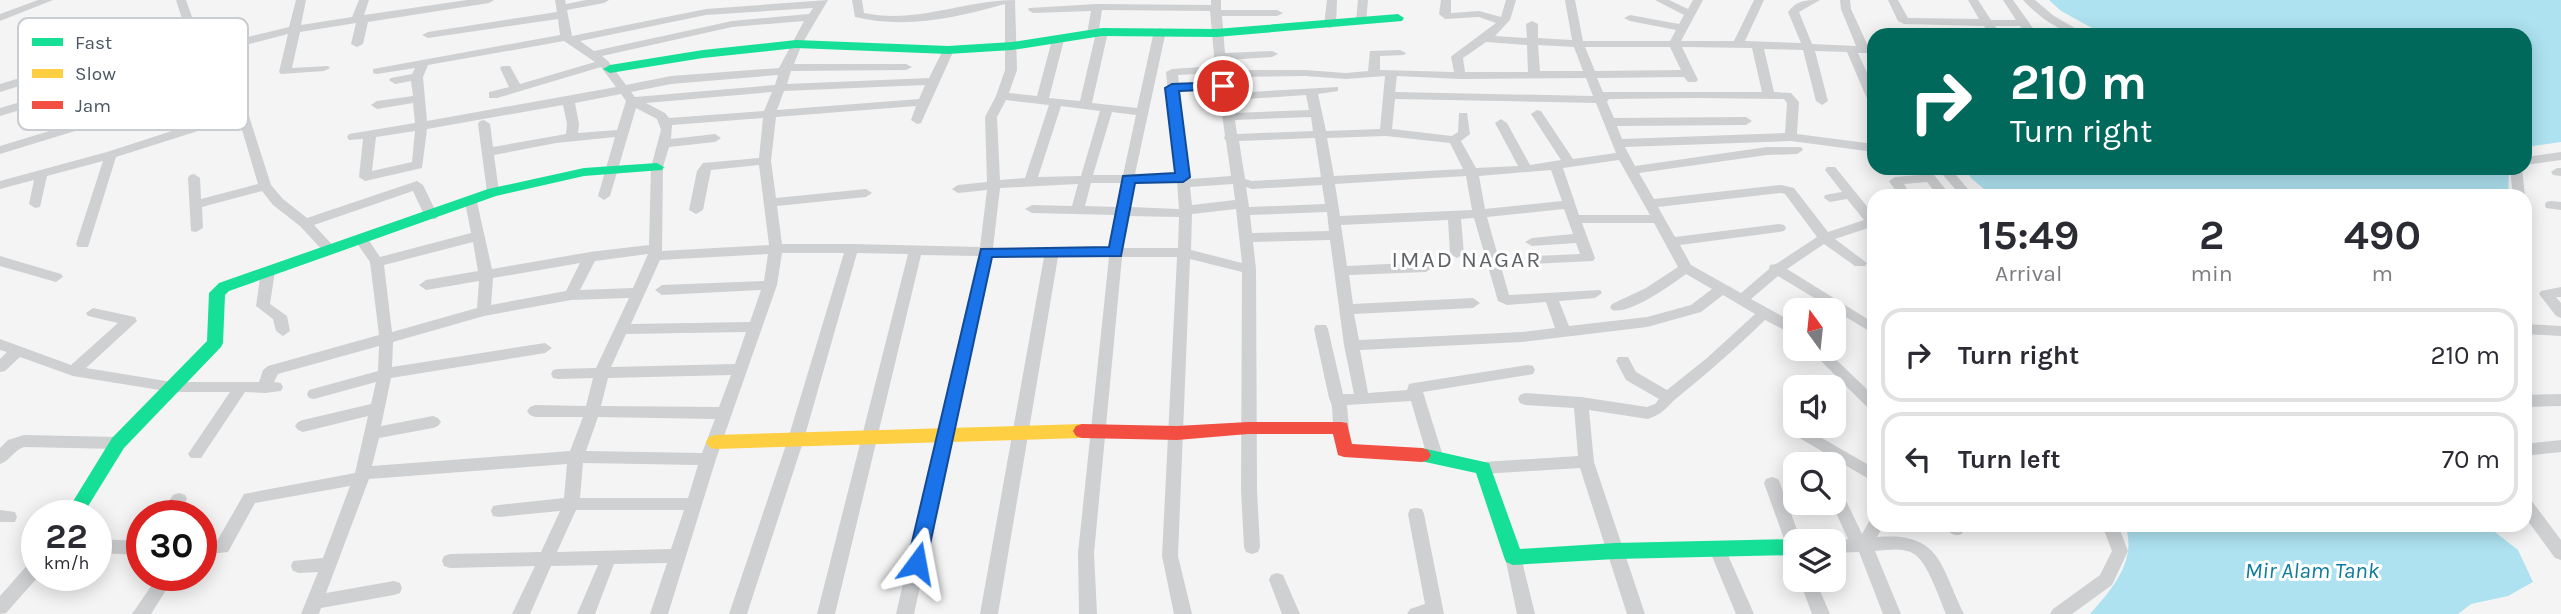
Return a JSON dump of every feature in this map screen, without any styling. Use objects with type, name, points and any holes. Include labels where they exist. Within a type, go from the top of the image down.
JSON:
[{"type":"street","points":[[0,18],[48,0]]},
{"type":"street","points":[[181,0],[186,18]]},
{"type":"street","points":[[301,0],[285,72],[324,68]]},
{"type":"street","points":[[357,44],[364,0]]},
{"type":"street","points":[[248,41],[360,19],[489,0]]},
{"type":"street","points":[[428,35],[604,0]]},
{"type":"street","points":[[706,12],[708,0]]},
{"type":"street","points":[[857,0],[859,15],[896,18],[944,14],[1008,0],[1012,46],[1012,70],[991,117],[994,197],[986,252],[905,614]]},
{"type":"street","points":[[1330,24],[1332,0]]},
{"type":"street","points":[[1362,21],[1363,0]]},
{"type":"street","points":[[1446,0],[1445,14],[1449,17],[1479,15],[1503,21]]},
{"type":"street","points":[[1460,76],[1457,57],[1487,39],[1510,14],[1511,0]]},
{"type":"street","points":[[1570,0],[1578,44],[1602,98],[1620,149],[1686,268],[1783,323]]},
{"type":"street","points":[[1660,0],[1690,14]]},
{"type":"street","points":[[1674,43],[1698,0]]},
{"type":"street","points":[[1738,44],[1759,0]]},
{"type":"street","points":[[1815,0],[1799,6],[1793,12],[1808,47],[1822,101]]},
{"type":"street","points":[[1845,0],[1867,68]]},
{"type":"street","points":[[1893,0],[1906,28]]},
{"type":"street","points":[[1973,0],[1990,28]]},
{"type":"street","points":[[2008,0],[2027,28]]},
{"type":"street","points":[[2028,0],[2050,18],[2068,28]]},
{"type":"street","points":[[377,71],[568,39],[706,12],[823,2]]},
{"type":"street","points":[[659,614],[708,459],[770,285],[776,249],[765,161],[770,112],[796,44],[823,2]]},
{"type":"street","points":[[521,614],[571,504],[576,457],[603,371],[656,252],[657,167],[667,130],[666,122],[661,116],[632,101],[620,88],[607,66],[568,39],[561,7]]},
{"type":"street","points":[[1085,105],[1097,33],[1097,7]]},
{"type":"street","points":[[1215,7],[1216,33],[1242,207],[1248,270],[1248,428],[1252,547]]},
{"type":"street","points":[[1033,10],[1215,7],[1278,13]]},
{"type":"street","points":[[592,55],[732,23],[814,18]]},
{"type":"street","points":[[493,95],[607,66],[796,44],[948,50],[1012,46],[1097,33],[1216,33],[1274,26],[1398,18]]},
{"type":"street","points":[[1630,18],[1682,28]]},
{"type":"street","points":[[1904,21],[2023,23]]},
{"type":"street","points":[[2050,23],[2054,28]]},
{"type":"street","points":[[1532,24],[1534,75]]},
{"type":"street","points":[[1088,614],[1086,553],[1116,252],[1128,179],[1160,31]]},
{"type":"street","points":[[1487,39],[1578,44],[1738,44],[1863,49]]},
{"type":"street","points":[[1030,181],[1049,101],[1058,40]]},
{"type":"street","points":[[1674,43],[1699,94]]},
{"type":"street","points":[[1757,45],[1769,95]]},
{"type":"street","points":[[917,120],[948,50]]},
{"type":"street","points":[[1374,72],[1374,53],[1400,53]]},
{"type":"street","points":[[1222,77],[1272,54]]},
{"type":"street","points":[[370,134],[365,177],[418,165],[421,126],[417,77],[423,63]]},
{"type":"street","points":[[353,137],[671,80],[785,69],[906,66]]},
{"type":"street","points":[[506,68],[516,88]]},
{"type":"street","points":[[1183,614],[1170,556],[1186,211],[1172,72],[1311,91],[1334,89]]},
{"type":"street","points":[[1222,77],[1305,73],[1346,76],[1374,72],[1460,76],[1689,73]]},
{"type":"street","points":[[1386,132],[1391,72]]},
{"type":"street","points":[[396,80],[417,77]]},
{"type":"street","points":[[632,101],[778,88],[934,81]]},
{"type":"street","points":[[0,88],[18,82]]},
{"type":"street","points":[[1311,91],[1322,134],[1351,345],[1362,398]]},
{"type":"street","points":[[1389,95],[1602,98],[1699,94],[1787,96],[1793,102],[1791,137]]},
{"type":"street","points":[[1002,96],[1142,112]]},
{"type":"street","points":[[377,106],[419,98]]},
{"type":"street","points":[[568,99],[573,122],[572,136]]},
{"type":"street","points":[[604,196],[632,101]]},
{"type":"street","points":[[666,122],[923,102]]},
{"type":"street","points":[[0,112],[18,107]]},
{"type":"street","points":[[1077,211],[1084,179],[1107,107]]},
{"type":"street","points":[[1229,117],[1316,113]]},
{"type":"street","points":[[1536,261],[1588,258],[1569,204],[1563,164],[1537,114]]},
{"type":"street","points":[[1230,138],[1386,132],[1454,140],[1464,135],[1463,116]]},
{"type":"street","points":[[1611,122],[1746,121]]},
{"type":"street","points":[[1501,123],[1526,169]]},
{"type":"street","points":[[484,124],[494,192]]},
{"type":"street","points":[[248,129],[265,186],[278,202],[305,222],[330,250]]},
{"type":"street","points":[[0,150],[66,130]]},
{"type":"street","points":[[0,185],[41,176],[188,130]]},
{"type":"street","points":[[489,152],[531,141],[624,133]]},
{"type":"street","points":[[1183,177],[1188,183],[1237,182],[1252,185],[1472,173],[1563,164],[1620,149],[1791,137],[1867,147]]},
{"type":"street","points":[[662,144],[715,138]]},
{"type":"street","points":[[1454,140],[1472,173],[1479,214],[1503,298],[1595,293]]},
{"type":"street","points":[[1631,170],[1767,151],[1797,150]]},
{"type":"street","points":[[83,244],[111,155]]},
{"type":"street","points":[[2532,160],[2561,156]]},
{"type":"street","points":[[696,210],[703,171],[707,166],[765,161]]},
{"type":"street","points":[[83,500],[118,443],[215,343],[220,289],[494,192],[584,172],[657,167]]},
{"type":"street","points":[[1831,170],[1867,213]]},
{"type":"street","points":[[1949,175],[1962,189]]},
{"type":"street","points":[[35,204],[41,176]]},
{"type":"street","points":[[958,189],[1030,181],[1183,177]]},
{"type":"street","points":[[194,178],[196,228]]},
{"type":"street","points":[[1900,189],[1895,181],[1930,178],[1939,189]]},
{"type":"street","points":[[305,222],[417,185],[431,216]]},
{"type":"street","points":[[195,205],[265,186]]},
{"type":"street","points":[[1650,204],[1780,189],[1794,194],[1826,239],[1860,263]]},
{"type":"street","points":[[770,203],[866,193]]},
{"type":"street","points":[[1830,198],[1851,194]]},
{"type":"street","points":[[471,202],[486,275],[484,311]]},
{"type":"street","points":[[1245,238],[1333,221],[1479,214],[1569,204]]},
{"type":"street","points":[[1032,209],[1123,212],[1242,207],[1333,221]]},
{"type":"street","points":[[1454,215],[1457,254]]},
{"type":"street","points":[[1575,219],[1658,219]]},
{"type":"street","points":[[1743,299],[1775,268],[1826,239],[1867,224]]},
{"type":"street","points":[[1671,242],[1779,228]]},
{"type":"street","points":[[377,262],[478,236]]},
{"type":"street","points":[[1532,242],[1582,238]]},
{"type":"street","points":[[312,608],[361,476],[386,374],[386,337],[377,262],[361,239]]},
{"type":"street","points":[[738,614],[796,439],[852,248]]},
{"type":"street","points":[[426,285],[590,257],[656,252],[776,249],[1184,253],[1248,270]]},
{"type":"street","points":[[826,614],[872,437],[916,249]]},
{"type":"street","points":[[989,614],[1052,252]]},
{"type":"street","points":[[571,295],[590,257]]},
{"type":"street","points":[[0,261],[56,277]]},
{"type":"street","points":[[1342,271],[1426,267]]},
{"type":"street","points":[[1617,307],[1686,268]]},
{"type":"street","points":[[1775,268],[1867,326]]},
{"type":"street","points":[[268,271],[263,306],[280,316],[283,331]]},
{"type":"street","points":[[662,290],[770,285]]},
{"type":"street","points":[[1351,345],[1522,337],[1647,322],[1696,309],[1723,288]]},
{"type":"street","points":[[2561,292],[2546,294],[2561,313]]},
{"type":"street","points":[[0,344],[73,371],[172,387],[270,388],[268,374],[272,370],[484,311],[571,295],[639,293]]},
{"type":"street","points":[[1551,297],[1564,332]]},
{"type":"street","points":[[1347,309],[1473,303]]},
{"type":"street","points":[[1525,399],[1581,403],[1648,414],[1660,408],[1668,397],[1712,362],[1765,312]]},
{"type":"street","points":[[73,371],[130,321],[93,313]]},
{"type":"street","points":[[621,329],[755,327]]},
{"type":"street","points":[[1321,329],[1336,398],[1339,400],[1344,450],[1435,456],[1483,468],[1586,462]]},
{"type":"street","points":[[2532,329],[2561,331]]},
{"type":"street","points":[[314,394],[386,374],[545,348]]},
{"type":"street","points":[[0,367],[19,350]]},
{"type":"street","points":[[1623,361],[1631,376],[1668,397]]},
{"type":"street","points":[[1831,361],[1867,390]]},
{"type":"street","points":[[558,374],[740,369]]},
{"type":"street","points":[[1435,456],[1414,388],[1528,370]]},
{"type":"street","points":[[196,454],[240,389]]},
{"type":"street","points":[[1339,400],[1417,395]]},
{"type":"street","points":[[2532,401],[2561,400]]},
{"type":"street","points":[[1581,403],[1586,462],[1636,614]]},
{"type":"street","points":[[303,426],[377,408]]},
{"type":"street","points":[[535,411],[725,413]]},
{"type":"street","points":[[372,433],[433,422]]},
{"type":"street","points":[[715,442],[1100,430],[1177,433],[1248,428],[1341,428]]},
{"type":"street","points":[[1811,438],[1867,472]]},
{"type":"street","points":[[0,458],[13,444],[24,441],[118,443]]},
{"type":"street","points":[[2532,449],[2561,446]]},
{"type":"street","points":[[217,547],[222,547],[250,498],[361,476],[576,457],[708,459]]},
{"type":"street","points":[[1483,468],[1513,557],[1526,614]]},
{"type":"street","points":[[1772,483],[1788,529]]},
{"type":"street","points":[[499,511],[571,504],[695,504]]},
{"type":"street","points":[[1416,514],[1435,612],[1416,614]]},
{"type":"street","points":[[2532,514],[2561,553]]},
{"type":"street","points":[[1846,515],[1892,614]]},
{"type":"street","points":[[1861,545],[1871,532]]},
{"type":"street","points":[[2059,614],[2106,580],[2120,551],[2113,532]]},
{"type":"street","points":[[1846,546],[1908,543],[1919,547],[1927,554],[1955,614]]},
{"type":"street","points":[[1513,557],[1615,551],[1783,548]]},
{"type":"street","points":[[1717,549],[1745,614]]},
{"type":"street","points":[[450,561],[679,556]]},
{"type":"street","points":[[586,614],[609,557]]},
{"type":"street","points":[[299,566],[329,564]]},
{"type":"street","points":[[1277,580],[1291,614]]},
{"type":"street","points":[[0,608],[21,584]]},
{"type":"street","points":[[312,608],[394,588]]},
{"type":"street","points":[[141,614],[157,591]]},
{"type":"street","points":[[1812,592],[1821,614]]},
{"type":"water","points":[[2049,0],[2561,0],[2561,142],[2532,146],[2532,28],[2092,28],[2061,11]]},
{"type":"water","points":[[1969,175],[2509,175],[2508,189],[1984,189]]},
{"type":"water","name":"Mir Alam Tank","points":[[2127,532],[2495,532],[2518,550],[2533,582],[2508,596],[2471,604],[2458,614],[2090,614],[2121,573],[2128,550]]},
{"type":"traffic: fast","points":[[610,69],[703,54],[796,44],[948,50],[1012,46],[1102,32],[1216,33],[1398,18]]},
{"type":"traffic: fast","points":[[83,500],[118,443],[215,343],[217,293],[224,287],[493,192],[584,172],[657,167]]},
{"type":"traffic: fast","points":[[1422,455],[1483,468],[1513,557],[1615,551],[1783,547]]},
{"type":"traffic: slow","points":[[715,442],[1082,431]]},
{"type":"traffic: jam","points":[[1082,431],[1177,433],[1248,428],[1341,428],[1344,450],[1422,455]]},
{"type":"district","name":"IMAD NAGAR","points":[[1467,259]]},
{"type":"route","points":[[917,563],[986,252],[1116,252],[1128,179],[1183,177],[1172,88],[1223,86]]}]
